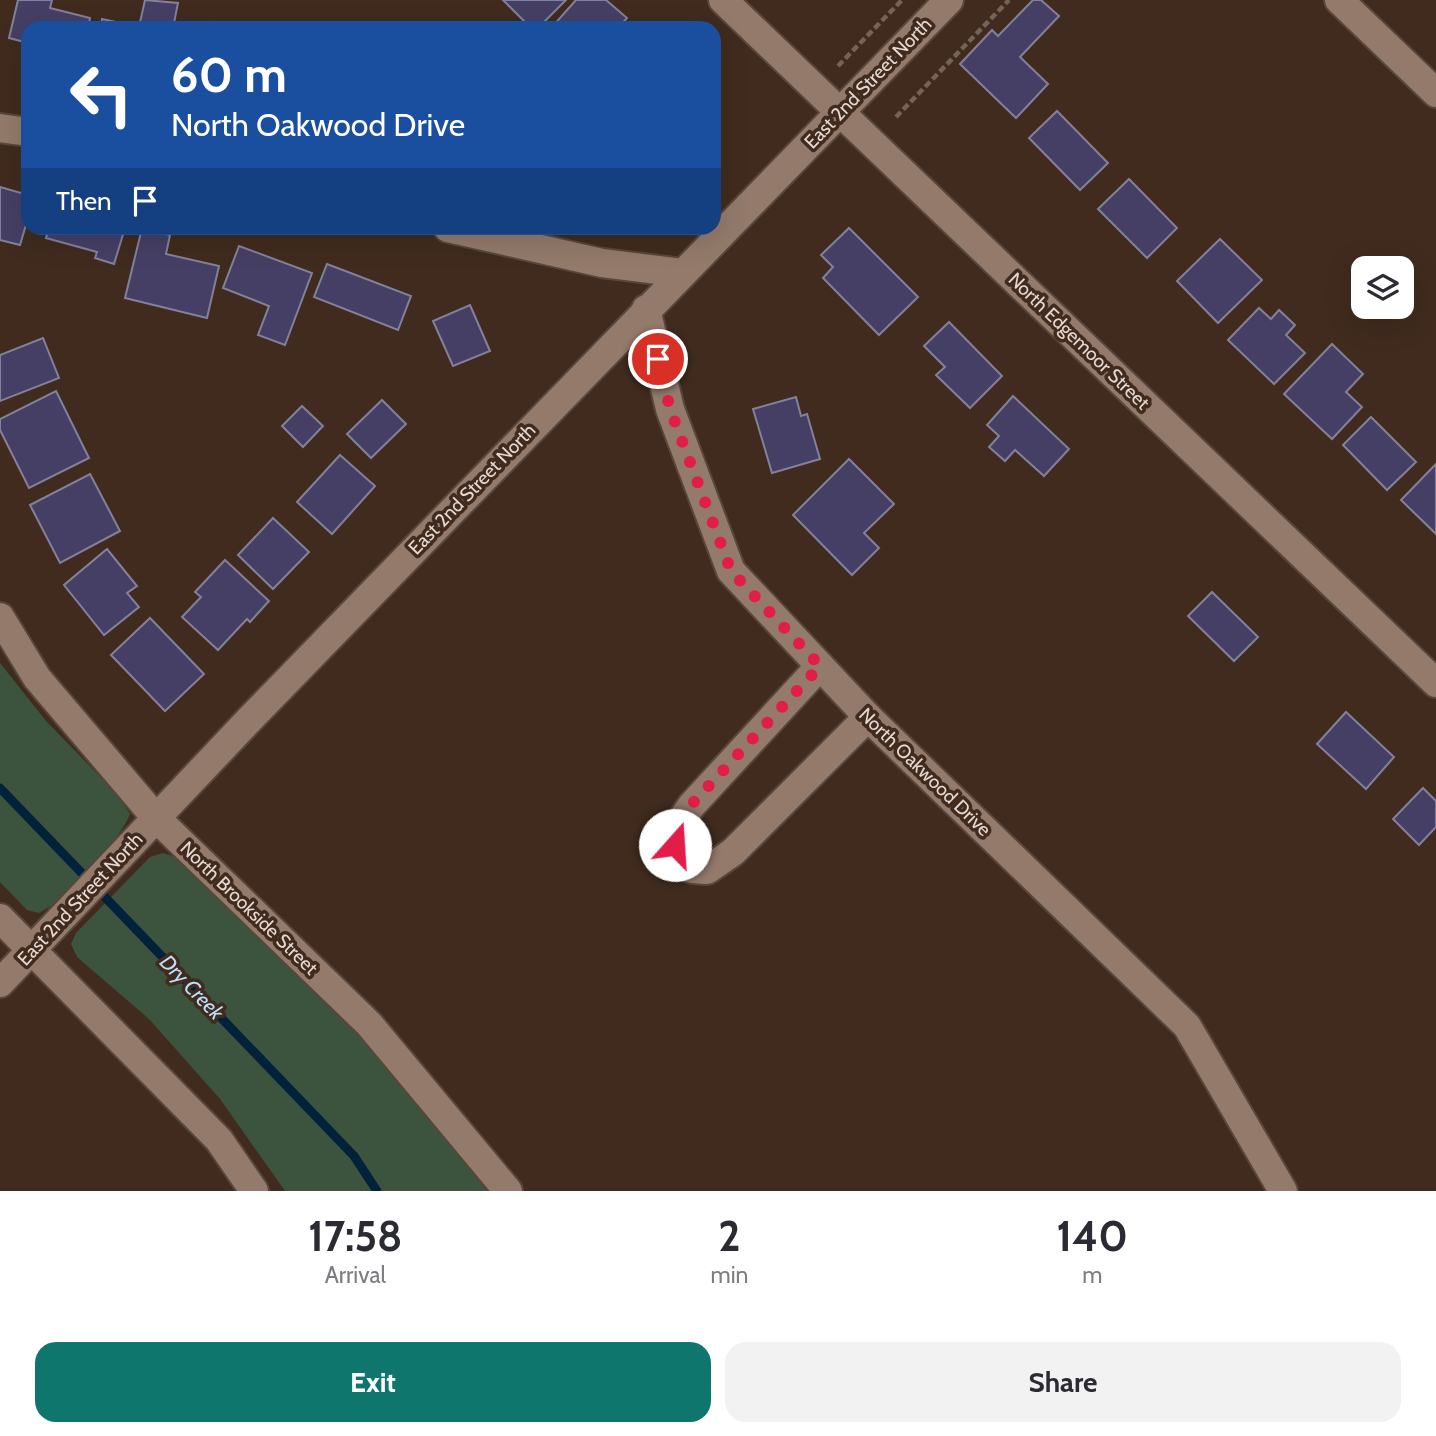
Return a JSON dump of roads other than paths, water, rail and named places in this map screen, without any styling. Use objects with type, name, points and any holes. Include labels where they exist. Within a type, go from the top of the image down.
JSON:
[{"type":"street","name":"North Edgemoor Street","points":[[723,0],[1436,682]]},
{"type":"street","name":"East 2nd Street North","points":[[721,233],[949,0]]},
{"type":"street","points":[[1339,0],[1436,93]]},
{"type":"street","points":[[0,128],[21,131]]},
{"type":"street","points":[[479,235],[601,263],[682,273]]},
{"type":"street","name":"East 2nd Street North","points":[[0,983],[135,839],[719,235]]},
{"type":"street","name":"North Oakwood Drive","points":[[646,309],[670,409],[731,571],[868,717],[1187,1026],[1283,1191]]},
{"type":"street","name":"North Brookside Street","points":[[0,617],[37,678],[156,818],[369,1024],[508,1191]]},
{"type":"street","points":[[820,666],[691,805],[676,828],[675,845],[680,858],[692,869],[707,870],[733,852],[868,717]]},
{"type":"street","points":[[0,918],[219,1140],[254,1191]]},
{"type":"waterway","name":"Dry Creek","points":[[0,788],[354,1156],[377,1191]]}]
